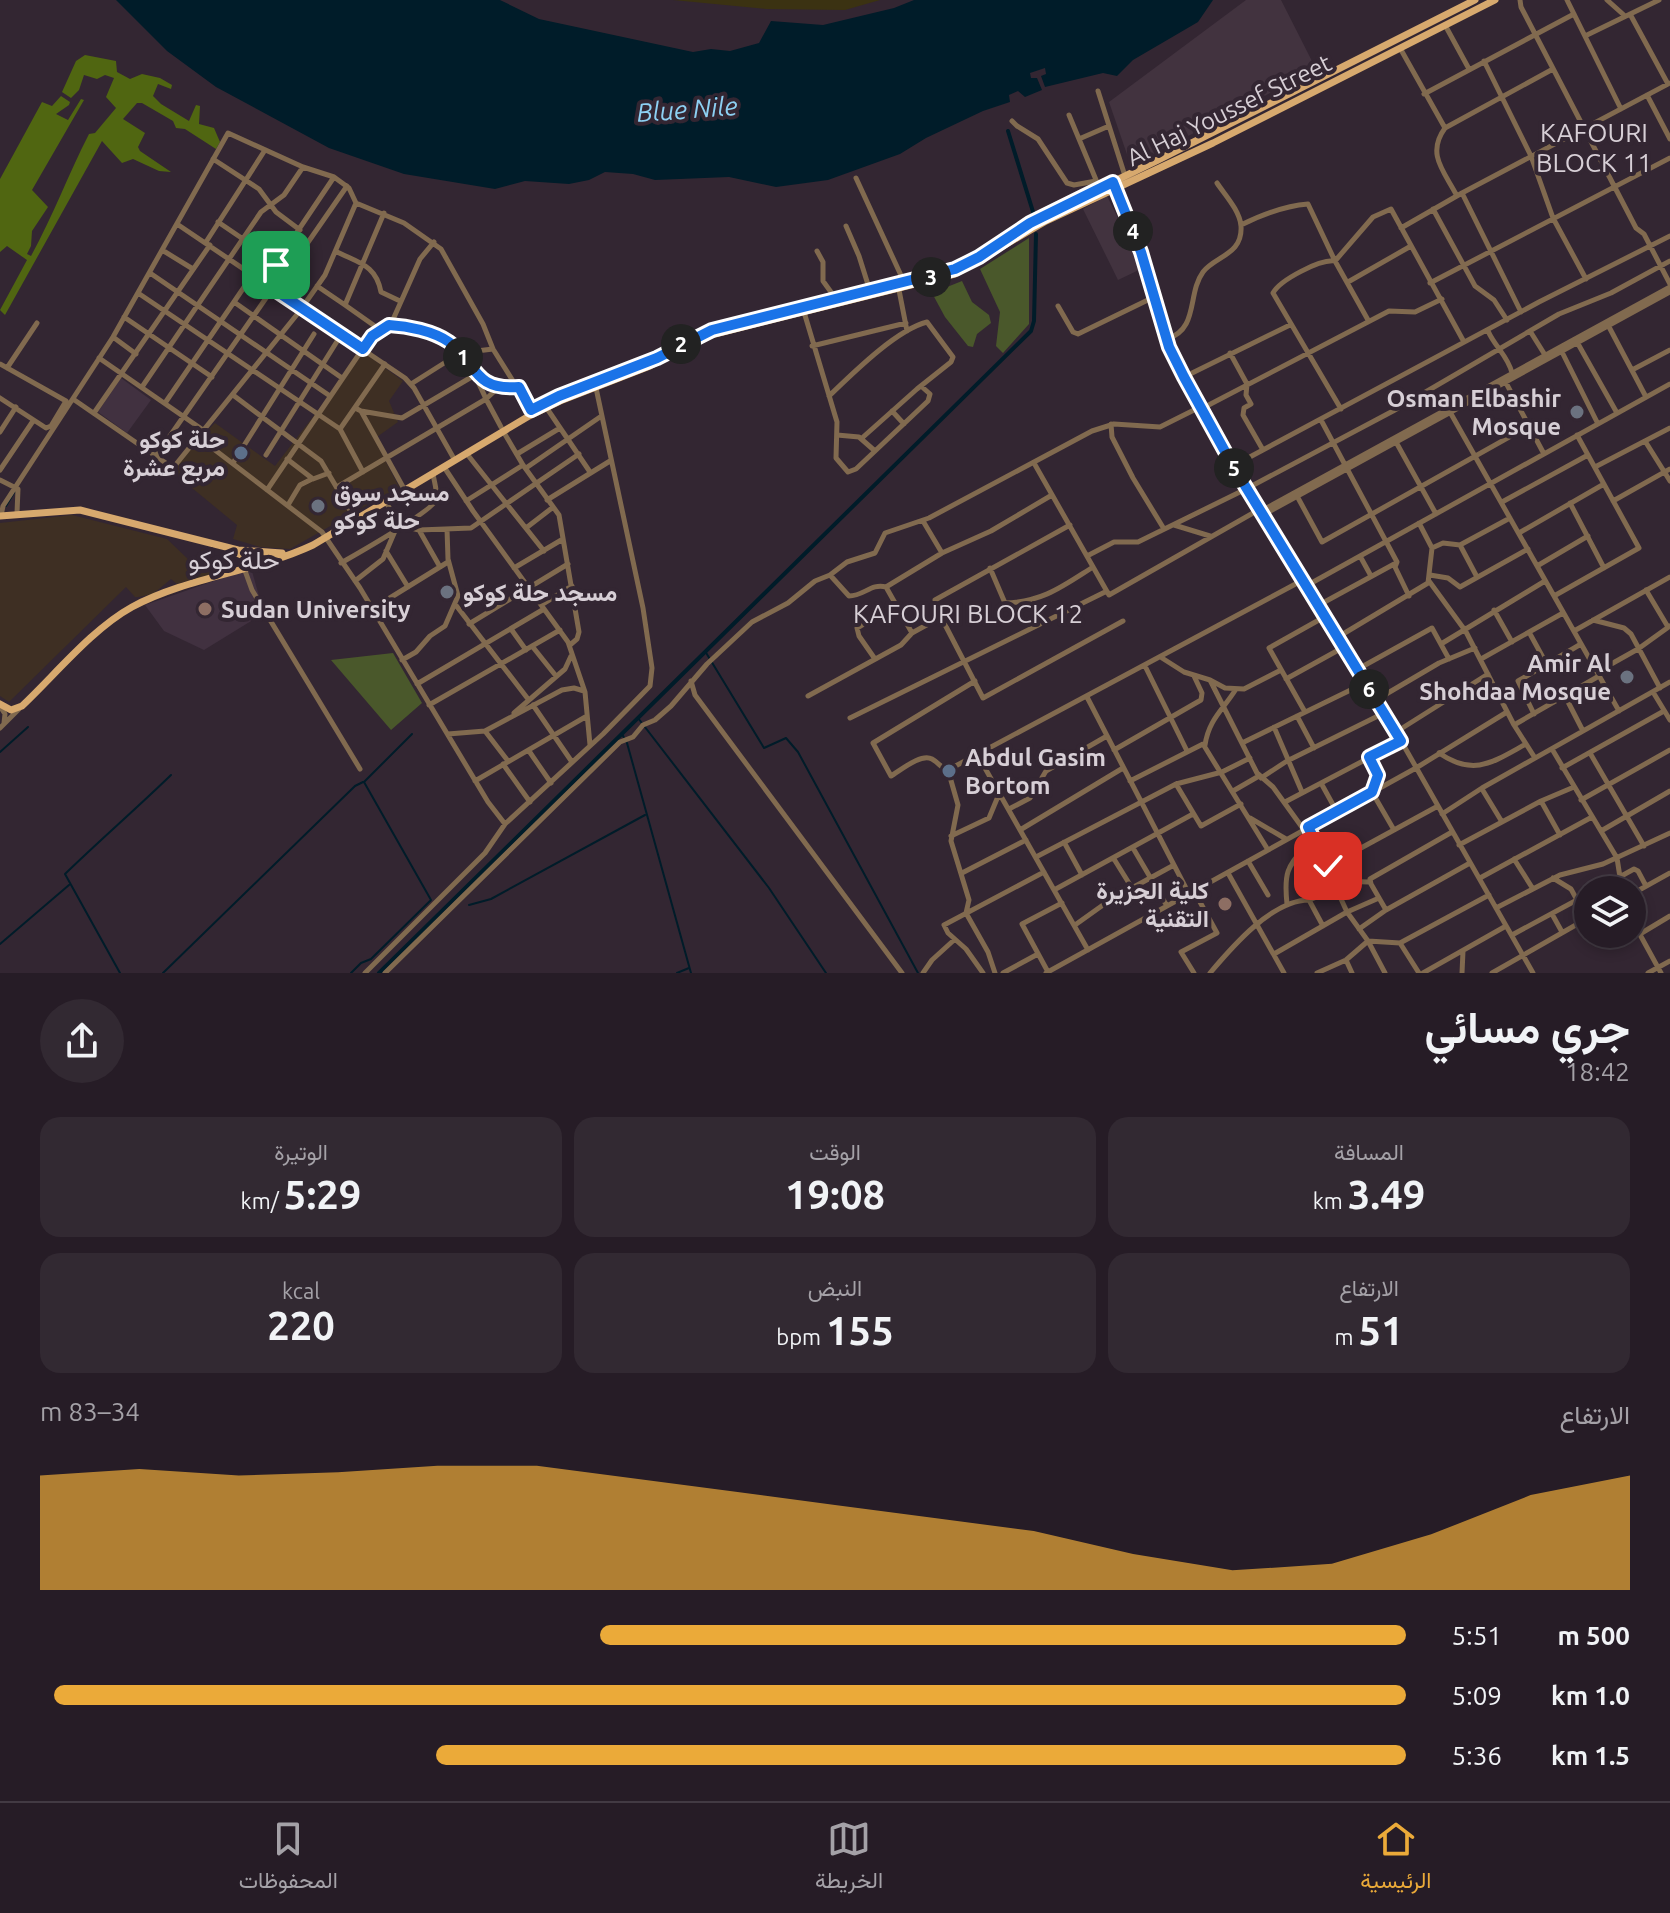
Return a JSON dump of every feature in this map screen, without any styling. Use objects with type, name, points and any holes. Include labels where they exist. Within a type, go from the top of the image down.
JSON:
[{"type":"main road","name":"Al Haj Youssef Street","points":[[324,536],[502,429],[546,407],[650,366],[711,335],[960,272],[1114,185],[1319,84],[1475,0]]},
{"type":"main road","name":"Al Haj Youssef Street","points":[[324,536],[467,454],[531,410],[559,396],[657,358],[706,332],[870,291],[902,287],[967,263],[1098,184],[1114,185],[1125,176],[1400,48],[1495,0]]},
{"type":"main road","points":[[0,516],[80,510],[230,548],[276,555],[324,536]]},
{"type":"main road","points":[[0,705],[11,710],[22,706],[98,633],[128,610],[180,588],[296,553],[324,536]]},
{"type":"main road","points":[[230,548],[250,559],[242,569]]},
{"type":"street","points":[[1520,0],[1534,35],[1583,129],[1660,266],[1670,301]]},
{"type":"street","points":[[1567,0],[1621,109]]},
{"type":"street","points":[[1401,228],[1669,84],[1628,15],[1607,0]]},
{"type":"street","points":[[1585,36],[1659,0]]},
{"type":"street","points":[[1424,94],[1574,14]]},
{"type":"street","points":[[1445,25],[1469,69]]},
{"type":"street","points":[[1400,48],[1445,128]]},
{"type":"street","points":[[1484,61],[1531,156],[1553,218],[1586,279]]},
{"type":"street","points":[[1521,312],[1492,251],[1435,154],[1436,143],[1445,128],[1553,69]]},
{"type":"street","points":[[1098,91],[1125,176]]},
{"type":"street","points":[[1647,95],[1670,139]]},
{"type":"street","points":[[1012,121],[1038,139],[1063,180],[1074,185],[1098,184],[1069,115]]},
{"type":"street","points":[[1079,139],[1109,126]]},
{"type":"street","points":[[0,516],[2,506],[113,337],[228,133],[303,167],[334,177],[347,186],[356,203],[414,228],[434,242],[444,253],[493,349],[531,410]]},
{"type":"street","points":[[94,413],[193,269],[218,222],[265,150]]},
{"type":"street","points":[[1430,283],[1670,158]]},
{"type":"street","points":[[213,159],[259,189],[276,212],[300,230]]},
{"type":"street","points":[[142,387],[261,212],[284,195],[303,167]]},
{"type":"street","points":[[286,273],[277,266],[277,262],[334,177]]},
{"type":"street","points":[[856,178],[902,287],[907,331]]},
{"type":"street","points":[[1217,183],[1241,225]]},
{"type":"street","points":[[1114,185],[1141,252],[1167,339],[1184,377],[1246,489],[1396,732],[1533,973]]},
{"type":"street","points":[[156,456],[347,186]]},
{"type":"street","points":[[0,364],[94,413],[173,468],[302,308],[337,252],[356,203]]},
{"type":"street","points":[[1167,339],[1179,334],[1187,324],[1202,274],[1231,252],[1241,225],[1283,208],[1308,204],[1368,320]]},
{"type":"street","points":[[1341,409],[1273,293],[1276,286],[1325,261],[1335,261],[1373,217],[1391,209],[1464,342]]},
{"type":"street","points":[[1433,209],[1475,286],[1494,300],[1507,320]]},
{"type":"street","points":[[345,305],[384,213]]},
{"type":"street","points":[[218,222],[243,239]]},
{"type":"street","points":[[177,224],[411,384],[453,457]]},
{"type":"street","points":[[846,226],[870,291]]},
{"type":"street","points":[[1233,466],[1670,236]]},
{"type":"street","points":[[391,324],[420,259],[434,242]]},
{"type":"street","points":[[1348,282],[1411,246]]},
{"type":"street","points":[[162,250],[193,269]]},
{"type":"street","points":[[817,251],[823,262],[823,281],[836,299]]},
{"type":"street","points":[[337,252],[376,274],[383,294],[400,301]]},
{"type":"street","points":[[1087,556],[1114,542],[1138,542],[1246,489],[1393,411],[1559,314],[1611,293],[1670,261]]},
{"type":"street","points":[[150,273],[330,396]]},
{"type":"street","points":[[165,403],[253,274]]},
{"type":"street","points":[[317,286],[379,329]]},
{"type":"street","points":[[1034,463],[1109,595],[1211,537],[1396,442],[1545,355],[1577,342],[1668,289]]},
{"type":"street","points":[[1261,512],[1297,496],[1668,289]]},
{"type":"street","points":[[138,293],[340,429]]},
{"type":"street","points":[[1058,306],[1073,332],[1078,334],[1154,297]]},
{"type":"street","points":[[385,973],[615,747],[633,737],[642,726],[655,720],[671,706],[691,681],[752,622],[788,603],[815,581],[830,575],[847,562],[875,553],[885,533],[923,521],[1092,431],[1111,424],[1160,427],[1368,320],[1392,310],[1415,312],[1442,299]]},
{"type":"street","points":[[234,302],[342,378]]},
{"type":"street","points":[[804,312],[837,422],[836,458],[848,472],[856,469],[930,398],[921,386]]},
{"type":"street","points":[[124,317],[212,377]]},
{"type":"street","points":[[829,396],[867,360],[907,331],[927,322],[953,357],[951,362],[862,438]]},
{"type":"street","points":[[7,368],[37,323]]},
{"type":"street","points":[[812,346],[906,323]]},
{"type":"street","points":[[267,490],[379,329],[391,324],[442,338],[460,353],[475,375],[502,429],[561,522],[579,632],[570,646],[568,665],[530,702],[485,731],[448,734]]},
{"type":"street","points":[[1184,377],[1290,325]]},
{"type":"street","points":[[1608,325],[1646,397]]},
{"type":"street","points":[[1488,331],[1497,349],[1509,361],[1508,377],[1544,454]]},
{"type":"street","points":[[1530,331],[1545,355]]},
{"type":"street","points":[[233,463],[314,334]]},
{"type":"street","points":[[266,455],[341,335]]},
{"type":"street","points":[[113,337],[136,354]]},
{"type":"street","points":[[1577,342],[1617,413]]},
{"type":"street","points":[[1562,348],[1598,424]]},
{"type":"street","points":[[411,384],[460,353],[493,349]]},
{"type":"street","points":[[1632,370],[1670,350]]},
{"type":"street","points":[[1230,353],[1247,384],[1246,395],[1251,404],[1242,412],[1263,450]]},
{"type":"street","points":[[99,358],[203,430]]},
{"type":"street","points":[[340,429],[358,409],[385,364]]},
{"type":"street","points":[[475,375],[499,387],[519,387]]},
{"type":"street","points":[[358,409],[402,418],[475,375]]},
{"type":"street","points":[[975,681],[873,743],[891,776],[924,757],[930,757],[941,768],[948,770],[1360,556],[1670,384]]},
{"type":"street","points":[[337,487],[486,399],[499,387]]},
{"type":"street","points":[[365,973],[485,853],[505,824],[646,690],[653,676],[643,608],[596,387]]},
{"type":"street","points":[[232,395],[321,461],[354,517]]},
{"type":"street","points":[[0,398],[49,428],[70,401]]},
{"type":"street","points":[[0,432],[16,407]]},
{"type":"street","points":[[546,407],[590,472]]},
{"type":"street","points":[[358,409],[403,487]]},
{"type":"street","points":[[892,411],[904,424]]},
{"type":"street","points":[[1450,412],[1619,711]]},
{"type":"street","points":[[466,501],[570,439],[600,417]]},
{"type":"street","points":[[1321,420],[1397,562],[1395,567],[1409,596]]},
{"type":"street","points":[[0,470],[33,421]]},
{"type":"street","points":[[1111,424],[1112,437],[1164,529]]},
{"type":"street","points":[[1297,496],[1322,542],[1529,426]]},
{"type":"street","points":[[517,454],[560,428]]},
{"type":"street","points":[[1595,467],[1670,428]]},
{"type":"street","points":[[340,429],[341,436],[363,472]]},
{"type":"street","points":[[837,435],[862,438],[875,451]]},
{"type":"street","points":[[1554,596],[1639,548],[1577,435]]},
{"type":"street","points":[[198,437],[324,536],[355,581],[475,781],[505,824]]},
{"type":"street","points":[[1645,441],[1670,481]]},
{"type":"street","points":[[1396,442],[1436,514]]},
{"type":"street","points":[[467,454],[544,551]]},
{"type":"street","points":[[385,501],[397,520],[419,530],[471,528],[579,454]]},
{"type":"street","points":[[1502,502],[1588,455]]},
{"type":"street","points":[[287,459],[313,479]]},
{"type":"street","points":[[547,500],[610,461]]},
{"type":"street","points":[[444,467],[570,646],[585,692],[590,746]]},
{"type":"street","points":[[1613,501],[1670,469]]},
{"type":"street","points":[[288,505],[300,485],[329,473]]},
{"type":"street","points":[[341,563],[404,525],[435,502],[433,474]]},
{"type":"street","points":[[0,480],[16,487],[19,492],[17,513]]},
{"type":"street","points":[[1519,533],[1604,484]]},
{"type":"street","points":[[830,575],[849,596],[858,595],[876,585],[886,587],[942,553],[991,531],[1052,495]]},
{"type":"street","points":[[1570,503],[1604,568]]},
{"type":"street","points":[[526,528],[552,508]]},
{"type":"street","points":[[1432,548],[1443,543],[1460,545],[1510,518]]},
{"type":"street","points":[[923,521],[942,553]]},
{"type":"street","points":[[1419,523],[1432,548],[1430,578],[1464,628],[1514,725],[1535,758]]},
{"type":"street","points":[[1173,524],[1211,537]]},
{"type":"street","points":[[1070,525],[935,600],[983,698],[1123,621]]},
{"type":"street","points":[[402,660],[416,652],[430,636],[445,626],[459,594],[448,562],[447,529]]},
{"type":"street","points":[[355,581],[376,567],[396,530]]},
{"type":"street","points":[[419,530],[440,567]]},
{"type":"street","points":[[1537,566],[1588,536]]},
{"type":"street","points":[[514,568],[563,539]]},
{"type":"street","points":[[1460,545],[1477,577]]},
{"type":"street","points":[[1338,637],[1409,596],[1430,578],[1448,578],[1460,587],[1528,549]]},
{"type":"street","points":[[386,551],[408,587]]},
{"type":"street","points":[[1360,556],[1371,576]]},
{"type":"street","points":[[372,609],[448,562]]},
{"type":"street","points":[[1319,605],[1397,562]]},
{"type":"street","points":[[469,624],[568,564]]},
{"type":"street","points":[[990,568],[1005,603],[1023,602],[1054,593],[1093,567]]},
{"type":"street","points":[[242,569],[360,769]]},
{"type":"street","points":[[1574,631],[1670,577]]},
{"type":"street","points":[[1441,644],[1545,581]]},
{"type":"street","points":[[417,684],[511,629],[572,586]]},
{"type":"street","points":[[886,587],[912,633]]},
{"type":"street","points":[[1514,725],[1565,696],[1669,626],[1646,590]]},
{"type":"street","points":[[850,718],[1107,591]]},
{"type":"street","points":[[454,603],[572,762]]},
{"type":"street","points":[[875,659],[857,628],[896,605]]},
{"type":"street","points":[[1494,610],[1512,642]]},
{"type":"street","points":[[1481,659],[1563,613]]},
{"type":"street","points":[[1305,712],[1269,648],[1326,616]]},
{"type":"street","points":[[808,696],[901,645],[912,633],[941,617]]},
{"type":"street","points":[[1593,620],[1624,628],[1633,637],[1670,720]]},
{"type":"street","points":[[1358,669],[1432,628],[1449,659]]},
{"type":"street","points":[[511,629],[526,650]]},
{"type":"street","points":[[429,705],[560,630]]},
{"type":"street","points":[[1529,632],[1546,663]]},
{"type":"street","points":[[1534,714],[1518,681],[1581,644]]},
{"type":"street","points":[[532,646],[556,676]]},
{"type":"street","points":[[1286,679],[1344,647]]},
{"type":"street","points":[[1376,700],[1475,648]]},
{"type":"street","points":[[1162,658],[1184,672],[1225,688],[1255,685],[1281,670]]},
{"type":"street","points":[[1145,666],[1187,751]]},
{"type":"street","points":[[1396,732],[1488,674]]},
{"type":"street","points":[[1114,750],[1201,700],[1202,693],[1194,675]]},
{"type":"street","points":[[1210,680],[1260,777],[1270,783],[1313,837],[1347,912],[1368,941],[1385,973]]},
{"type":"street","points":[[691,681],[695,695],[902,973]]},
{"type":"street","points":[[1442,814],[1482,788],[1670,682]]},
{"type":"street","points":[[1242,743],[1365,683]]},
{"type":"street","points":[[530,702],[569,688],[585,692]]},
{"type":"street","points":[[1236,689],[1210,723],[1205,745],[1268,850]]},
{"type":"street","points":[[1565,696],[1584,731]]},
{"type":"street","points":[[1087,697],[1174,865],[1217,933],[1181,952],[1194,973]]},
{"type":"street","points":[[0,705],[5,714],[2,726]]},
{"type":"street","points":[[2,726],[22,706]]},
{"type":"street","points":[[1562,768],[1664,711]]},
{"type":"street","points":[[1062,903],[1022,924],[1047,973],[1416,768],[1507,712]]},
{"type":"street","points":[[1233,791],[1384,713]]},
{"type":"street","points":[[475,781],[587,716]]},
{"type":"street","points":[[1297,716],[1314,748]]},
{"type":"street","points":[[1274,727],[1302,793]]},
{"type":"street","points":[[485,731],[530,802]]},
{"type":"street","points":[[1009,809],[1033,795],[1046,771],[1107,736]]},
{"type":"street","points":[[1285,802],[1401,741]]},
{"type":"street","points":[[1130,781],[1200,744],[1205,745]]},
{"type":"street","points":[[1439,753],[1455,764],[1471,766],[1489,764],[1526,744]]},
{"type":"street","points":[[1552,749],[1617,858],[1621,876],[1636,870],[1640,876]]},
{"type":"street","points":[[1581,800],[1670,750]]},
{"type":"street","points":[[529,751],[551,783]]},
{"type":"street","points":[[1590,753],[1644,846]]},
{"type":"street","points":[[977,754],[1088,950]]},
{"type":"street","points":[[1369,757],[1378,775],[1372,792],[1394,830]]},
{"type":"street","points":[[1036,857],[1176,784],[1222,772],[1250,758]]},
{"type":"street","points":[[1020,830],[1123,768]]},
{"type":"street","points":[[948,770],[958,805],[951,836],[970,903],[966,913]]},
{"type":"street","points":[[1321,783],[1337,812]]},
{"type":"street","points":[[1176,784],[1201,826],[1241,804]]},
{"type":"street","points":[[1459,845],[1574,787]]},
{"type":"street","points":[[1482,788],[1502,822]]},
{"type":"street","points":[[1601,831],[1670,791]]},
{"type":"street","points":[[951,836],[989,818],[1000,793]]},
{"type":"street","points":[[1541,801],[1560,835]]},
{"type":"street","points":[[1328,866],[1438,806]]},
{"type":"street","points":[[1054,890],[1193,814]]},
{"type":"street","points":[[1248,816],[1287,839]]},
{"type":"street","points":[[1480,878],[1592,817]]},
{"type":"street","points":[[1210,973],[1258,923],[1287,904],[1317,897],[1335,881],[1369,882],[1452,832]]},
{"type":"street","points":[[1496,908],[1553,878],[1617,858],[1670,833]]},
{"type":"street","points":[[1287,904],[1287,870],[1313,837]]},
{"type":"street","points":[[962,873],[1026,840]]},
{"type":"street","points":[[1064,842],[1082,875]]},
{"type":"street","points":[[1133,848],[1167,906]]},
{"type":"street","points":[[1114,859],[1132,888]]},
{"type":"street","points":[[1514,859],[1533,889]]},
{"type":"street","points":[[1248,861],[1268,895]]},
{"type":"street","points":[[1359,929],[1386,910],[1470,863]]},
{"type":"street","points":[[1075,925],[1174,865]]},
{"type":"street","points":[[983,973],[944,925],[1044,872]]},
{"type":"street","points":[[1228,872],[1284,973]]},
{"type":"street","points":[[1646,886],[1670,874]]},
{"type":"street","points":[[1553,878],[1571,889],[1574,894]]},
{"type":"street","points":[[1369,882],[1386,910]]},
{"type":"street","points":[[1317,973],[1346,960],[1368,941],[1400,943],[1489,895]]},
{"type":"street","points":[[1274,954],[1347,912],[1379,898]]},
{"type":"street","points":[[1309,900],[1323,926]]},
{"type":"street","points":[[1512,935],[1574,902]]},
{"type":"street","points":[[966,913],[988,952],[995,973]]},
{"type":"street","points":[[1552,914],[1562,932]]},
{"type":"street","points":[[1646,930],[1670,916]]},
{"type":"street","points":[[1400,943],[1421,973],[1506,926]]},
{"type":"street","points":[[1492,973],[1574,926]]},
{"type":"street","points":[[923,973],[954,940]]},
{"type":"street","points":[[1646,945],[1659,970]]},
{"type":"street","points":[[1462,973],[1463,951]]},
{"type":"street","points":[[1003,973],[1038,954]]},
{"type":"street","points":[[1346,960],[1352,973]]},
{"type":"street","points":[[1648,973],[1659,970],[1670,961]]},
{"type":"shaded area","points":[[1246,0],[1281,0],[1316,69],[1131,166],[1109,102]]},
{"type":"shaded area","points":[[1107,196],[1143,268],[1118,280],[1083,209]]},
{"type":"shaded area","points":[[363,352],[403,381],[389,401],[398,422],[374,439],[399,487],[290,549],[260,547],[233,539],[237,525],[169,469],[215,423],[275,466]]},
{"type":"shaded area","points":[[121,378],[151,400],[127,433],[98,412]]},
{"type":"shaded area","points":[[72,515],[167,539],[191,562],[203,549],[221,568],[177,584],[171,579],[153,594],[138,597],[126,587],[9,702],[0,696],[0,523]]},
{"type":"shaded area","name":"Sudan University","points":[[251,568],[264,613],[204,650],[164,631],[145,605]]},
{"type":"green space","points":[[85,55],[116,61],[117,72],[130,79],[142,74],[160,78],[172,85],[171,89],[158,84],[153,96],[189,121],[196,105],[200,106],[199,124],[214,128],[220,142],[216,149],[185,129],[176,128],[173,121],[137,103],[123,119],[145,133],[138,147],[140,151],[171,172],[159,171],[133,159],[122,163],[102,141],[5,315],[0,310],[27,260],[7,246],[0,252],[0,179],[42,102],[52,106],[61,96],[70,102],[56,114],[68,120],[81,99],[84,100],[32,190],[48,207],[32,231],[27,254],[31,256],[89,134],[95,133],[116,108],[106,97],[114,78],[105,75],[97,79],[84,75],[79,90],[71,98],[62,92],[76,61]]},
{"type":"green space","points":[[1029,238],[1029,324],[1003,353],[996,346],[1000,312],[980,269]]},
{"type":"green space","points":[[962,281],[972,302],[989,315],[991,323],[977,334],[973,347],[968,346],[945,317],[932,293]]},
{"type":"green space","points":[[393,653],[422,703],[391,730],[331,660]]},
{"type":"sand","points":[[673,0],[880,0],[845,10],[766,9]]},
{"type":"water","name":"Blue Nile","points":[[116,0],[500,0],[539,19],[693,52],[711,49],[730,51],[759,43],[771,21],[823,25],[894,8],[914,0],[1213,0],[1198,22],[1133,60],[1117,76],[1103,73],[1045,87],[1041,76],[1046,74],[1045,68],[1030,73],[1031,78],[1037,78],[1042,90],[1025,97],[1018,91],[1009,95],[1010,102],[983,111],[900,154],[828,180],[776,187],[729,177],[655,180],[633,174],[605,172],[589,180],[569,184],[525,181],[495,189],[404,174],[329,148],[216,87],[167,51]]},
{"type":"waterway","points":[[1008,131],[1034,215]]},
{"type":"waterway","points":[[379,973],[1031,331],[1034,321],[1036,234]]},
{"type":"waterway","points":[[6,506],[15,491]]},
{"type":"waterway","points":[[705,651],[764,748],[786,738],[798,752],[918,973]]},
{"type":"waterway","points":[[638,718],[769,888],[826,973]]},
{"type":"waterway","points":[[0,752],[28,727]]},
{"type":"waterway","points":[[351,973],[361,963],[371,959],[431,900],[364,782],[412,734]]},
{"type":"waterway","points":[[622,734],[691,973]]},
{"type":"waterway","points":[[120,973],[65,874],[171,775]]},
{"type":"waterway","points":[[163,973],[355,786],[363,782]]},
{"type":"waterway","points":[[469,905],[491,899],[645,815]]},
{"type":"waterway","points":[[0,944],[69,885]]},
{"type":"waterway","points":[[677,973],[689,968]]},
{"type":"place","name":"Osman Elbashir Mosque","points":[[1577,412]]},
{"type":"place","name":"حلة كوكو مربع عشرة","points":[[241,453]]},
{"type":"place","name":"مسجد سوق حلة كوكو","points":[[318,506]]},
{"type":"place","name":"مسجد حلة كوكو","points":[[447,592]]},
{"type":"place","name":"Sudan University","points":[[205,609]]},
{"type":"place","name":"Amir Al Shohdaa Mosque","points":[[1627,677]]},
{"type":"place","name":"Abdul Gasim Bortom","points":[[949,771]]},
{"type":"place","name":"كلية الجزيرة التقنية","points":[[1225,904]]},
{"type":"district","name":"KAFOURI BLOCK 11","points":[[1594,147]]},
{"type":"district","name":"حلة كوكو","points":[[234,559]]},
{"type":"district","name":"KAFOURI BLOCK 12","points":[[968,613]]},
{"type":"route","points":[[276,265],[286,273],[275,290],[363,349],[379,329],[389,325],[442,338],[452,344],[475,375],[499,387],[519,387],[531,410],[657,358],[712,330],[955,269],[1030,223],[1113,182],[1141,252],[1169,347],[1184,377],[1233,466],[1401,741],[1369,757],[1378,775],[1372,792],[1308,827],[1328,866]]}]
